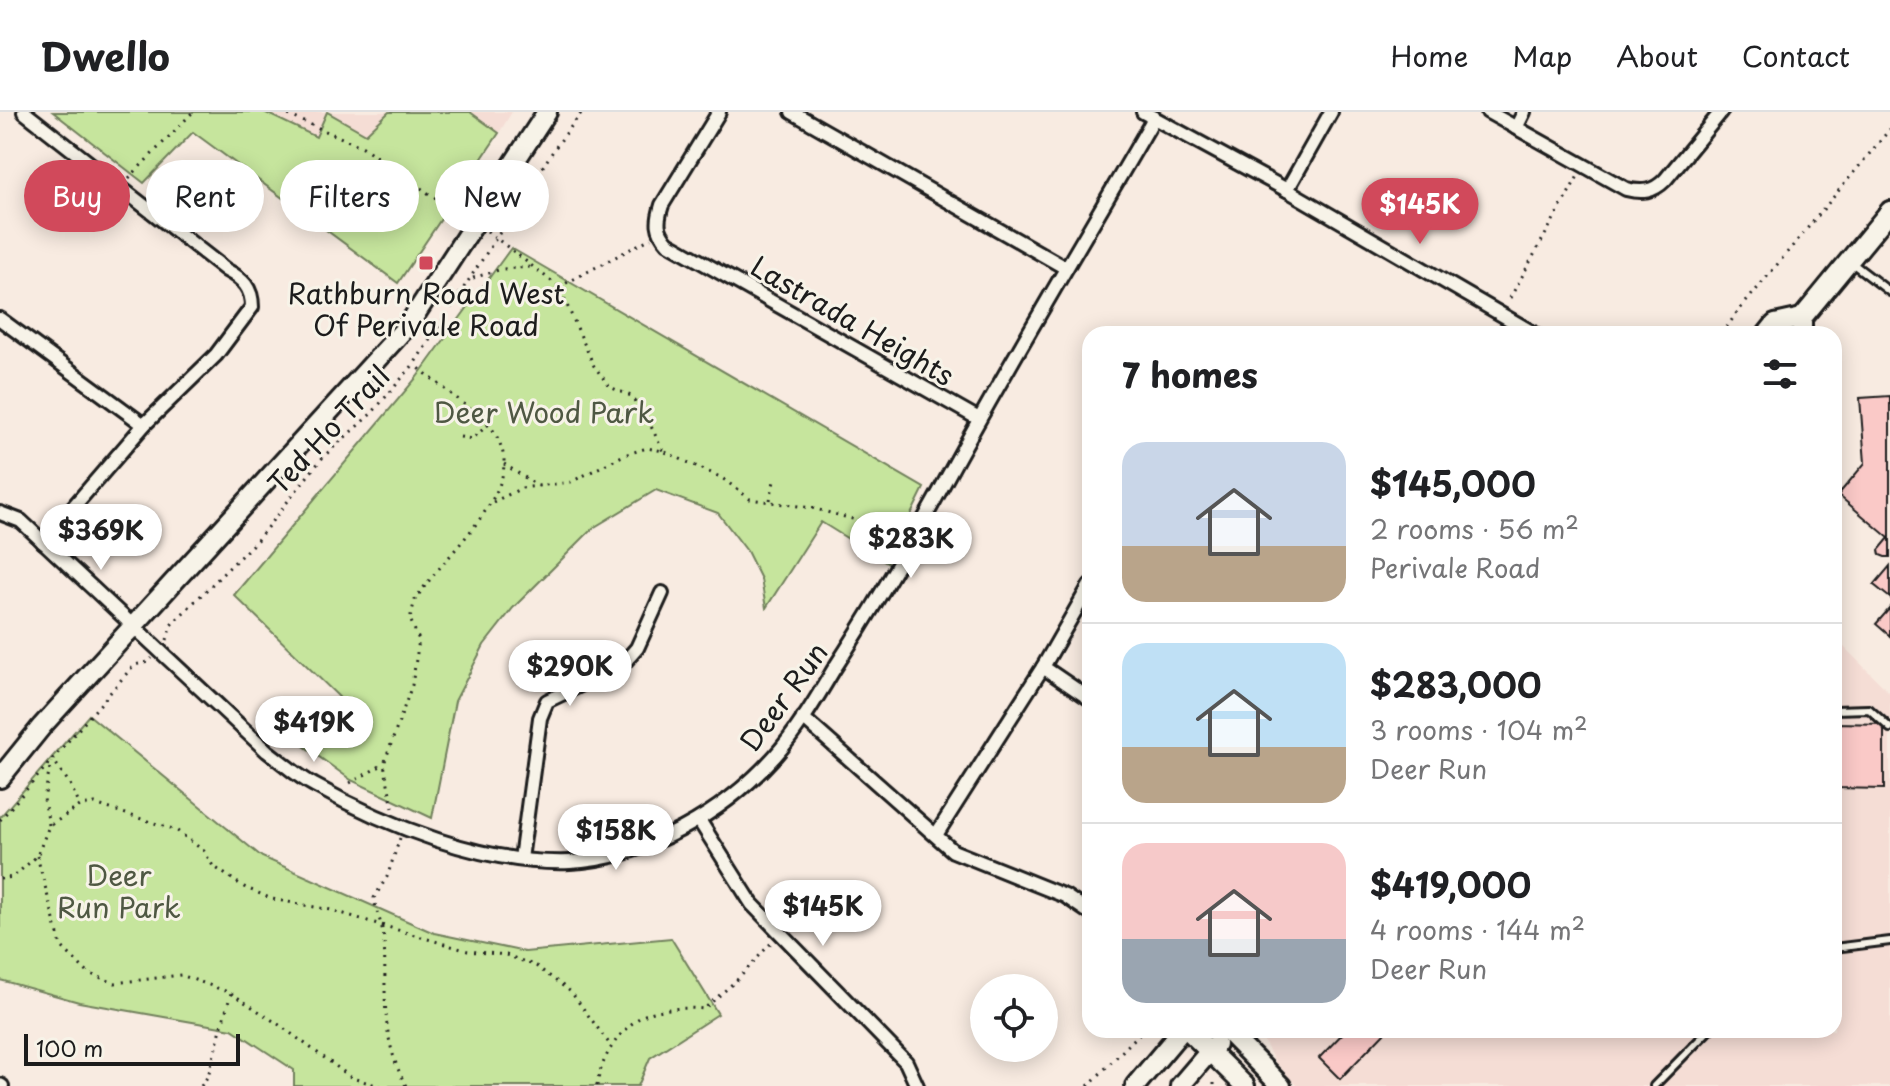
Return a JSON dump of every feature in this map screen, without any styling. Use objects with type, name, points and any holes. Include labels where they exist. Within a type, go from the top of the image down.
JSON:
[{"type":"street","points":[[24,112],[86,160]]},
{"type":"street","points":[[659,234],[657,221],[662,205],[719,112]]},
{"type":"street","points":[[792,112],[1066,268]]},
{"type":"street","points":[[1287,190],[1331,112]]},
{"type":"street","points":[[1488,112],[1626,189],[1643,191],[1656,189],[1721,112]]},
{"type":"street","points":[[1516,128],[1524,112]]},
{"type":"street","points":[[0,778],[42,726],[409,324],[542,114]]},
{"type":"street","points":[[1148,115],[1287,190],[1521,326]]},
{"type":"street","name":"Deer Run","points":[[0,513],[21,521],[267,751],[312,784],[400,825],[473,849],[521,859],[571,862],[614,854],[660,839],[699,820],[774,757],[803,718],[886,589],[1148,115]]},
{"type":"street","points":[[43,542],[144,425],[216,355],[252,307],[248,286],[241,279],[130,194]]},
{"type":"street","points":[[1773,326],[1802,326],[1890,211]]},
{"type":"street","name":"Lastrada Heights","points":[[659,234],[668,243],[979,419]]},
{"type":"street","points":[[0,319],[144,425]]},
{"type":"street","points":[[521,859],[540,718],[547,701],[622,665],[637,648],[662,593]]},
{"type":"street","points":[[936,835],[1043,667],[1082,599]]},
{"type":"street","points":[[1043,667],[1082,694]]},
{"type":"street","points":[[803,718],[953,851],[1065,896],[1082,908]]},
{"type":"street","points":[[699,820],[752,904],[906,1062],[917,1086]]},
{"type":"street","points":[[1135,1086],[1175,1038]]},
{"type":"street","points":[[1196,1038],[1245,1086]]},
{"type":"street","points":[[1180,1086],[1221,1038]]},
{"type":"street","points":[[1234,1038],[1281,1086]]},
{"type":"lane","points":[[1849,261],[1890,292]]},
{"type":"lane","points":[[1842,710],[1869,709],[1890,728]]},
{"type":"lane","points":[[1842,947],[1890,941]]},
{"type":"lane","points":[[1654,1086],[1701,1038]]},
{"type":"path","points":[[130,178],[193,112]]},
{"type":"path","points":[[281,112],[363,147],[435,198]]},
{"type":"path","name":"Ted Ho Trail","points":[[169,639],[171,625],[257,540],[323,457],[372,413],[414,364],[582,112]]},
{"type":"path","points":[[1728,326],[1890,129]]},
{"type":"path","points":[[1510,298],[1584,166]]},
{"type":"path","points":[[489,232],[559,287],[594,366],[610,387],[631,396],[647,418],[663,451]]},
{"type":"path","points":[[559,287],[659,234]]},
{"type":"path","points":[[471,278],[502,269],[531,267]]},
{"type":"path","points":[[406,1086],[393,1061],[385,1008],[384,936],[374,898],[387,877],[400,825],[384,764],[412,685],[419,640],[410,619],[415,600],[492,502],[504,464],[498,436],[489,424],[414,364]]},
{"type":"path","points":[[460,437],[472,439],[489,424]]},
{"type":"path","points":[[492,502],[522,488],[571,482],[624,455],[647,448],[663,451],[722,478],[750,499],[812,508],[856,520],[909,546]]},
{"type":"path","points":[[504,464],[538,486]]},
{"type":"path","points":[[770,502],[774,481]]},
{"type":"path","points":[[0,820],[134,665],[148,662]]},
{"type":"path","points":[[52,758],[70,784],[80,806]]},
{"type":"path","points":[[0,879],[13,877],[37,856],[49,826],[44,799],[52,758]]},
{"type":"path","points":[[350,783],[384,764]]},
{"type":"path","points":[[49,826],[80,806],[95,804],[176,830],[204,851],[213,866],[244,887],[272,899],[331,910],[468,951],[506,955],[536,966],[571,992],[611,1046]]},
{"type":"path","points":[[37,856],[61,946],[88,973],[115,983],[181,975],[231,993],[352,1078],[380,1086]]},
{"type":"path","points":[[597,1086],[611,1046],[641,1017],[684,1006],[704,1009],[739,978],[781,932]]},
{"type":"path","points":[[201,1086],[208,1076],[231,993]]},
{"type":"path","points":[[1088,1086],[1135,1038]]},
{"type":"shaded area","points":[[264,112],[389,112],[366,135],[316,138]]},
{"type":"shaded area","points":[[470,112],[512,112],[499,133]]},
{"type":"shaded area","points":[[1842,645],[1890,693],[1890,1086],[1297,1086],[1275,1062],[1264,1038],[1842,1038]]},
{"type":"green space","points":[[53,112],[264,112],[316,137],[327,112],[366,134],[389,112],[470,112],[499,133],[481,160],[435,160],[435,228],[398,283],[329,232],[419,232],[419,160],[280,160],[280,196],[264,184],[264,160],[231,160],[193,132],[166,160],[146,160],[144,183],[130,172],[130,160],[115,160]]},
{"type":"green space","name":"Deer Wood Park","points":[[511,248],[924,488],[887,563],[821,522],[766,608],[761,579],[747,551],[718,513],[656,490],[593,528],[513,608],[484,645],[455,701],[432,818],[351,780],[304,746],[339,697],[234,595],[417,377]]},
{"type":"green space","name":"Deer Run Park","points":[[89,715],[262,857],[434,933],[525,952],[671,938],[718,1014],[650,1058],[638,1086],[294,1086],[294,1070],[232,1029],[79,1002],[0,980],[0,817]]},
{"type":"building","points":[[1890,396],[1890,557],[1880,555],[1879,550],[1889,538],[1842,498],[1842,490],[1865,463],[1860,398]]},
{"type":"building","points":[[1890,566],[1890,598],[1874,585]]},
{"type":"building","points":[[1890,608],[1890,636],[1876,624]]},
{"type":"building","points":[[1842,723],[1884,724],[1884,789],[1842,788]]},
{"type":"building","points":[[1338,1038],[1379,1038],[1340,1079],[1319,1058]]},
{"type":"place","name":"Rathburn Road West Of Perivale Road","points":[[426,263]]}]
